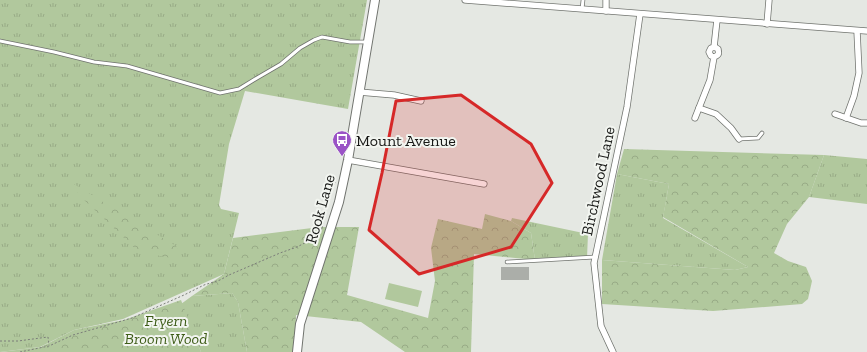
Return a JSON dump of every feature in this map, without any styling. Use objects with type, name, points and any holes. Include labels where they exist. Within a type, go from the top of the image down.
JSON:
[{"type":"main road","name":"Rook Lane","points":[[297,352],[300,324],[326,228],[339,202],[348,160],[374,0]]},
{"type":"street","points":[[465,0],[867,31]]},
{"type":"street","points":[[606,0],[606,11]]},
{"type":"street","points":[[767,24],[769,0]]},
{"type":"street","name":"Birchwood Lane","points":[[613,352],[601,326],[594,264],[627,107],[640,14]]},
{"type":"street","points":[[695,118],[710,80],[714,57],[711,56],[709,52],[711,48],[714,47],[717,20]]},
{"type":"street","points":[[846,118],[854,96],[859,72],[857,31]]},
{"type":"street","points":[[359,92],[422,100]]},
{"type":"street","points":[[699,108],[716,114],[739,138]]},
{"type":"street","points":[[835,114],[861,123],[867,123]]},
{"type":"street","points":[[348,160],[484,184]]},
{"type":"lane","points":[[582,9],[583,0]]},
{"type":"lane","points":[[0,41],[94,62],[127,66],[220,93],[239,89],[281,64],[300,48],[322,37],[350,42],[367,42]]},
{"type":"lane","points":[[739,138],[758,138],[762,133]]},
{"type":"lane","points":[[507,262],[595,257]]},
{"type":"path","points":[[20,352],[49,346],[73,334],[132,318],[204,285],[220,280],[280,253],[298,247],[318,236],[326,228],[327,204],[333,185],[337,181],[344,179]]},
{"type":"path","points":[[0,341],[18,341],[48,336],[49,346]]},
{"type":"highlighted area","points":[[461,95],[531,144],[552,183],[511,247],[419,274],[369,230],[396,101]]},
{"type":"green space","points":[[0,0],[367,0],[348,109],[245,91],[229,144],[219,205],[221,209],[239,213],[224,274],[123,319],[74,330],[40,347],[0,352]]},
{"type":"green space","points":[[624,149],[824,155],[809,197],[787,224],[774,253],[788,261],[806,267],[812,281],[808,299],[802,304],[713,311],[602,304],[602,260],[735,270],[748,267],[663,217],[669,184],[617,174]]},
{"type":"green space","points":[[824,155],[867,159],[867,204],[809,197]]},
{"type":"green space","points":[[617,174],[669,184],[663,218],[748,267],[735,270],[602,260]]},
{"type":"green space","points":[[67,180],[176,246],[182,260],[139,252],[84,200]]},
{"type":"green space","points":[[485,214],[511,221],[531,233],[535,260],[474,254],[471,352],[405,352],[361,322],[296,315],[295,352],[247,352],[238,302],[232,293],[192,296],[224,274],[233,238],[320,227],[359,227],[347,295],[428,318],[435,281],[431,248],[438,219],[482,229]]},
{"type":"green space","points":[[512,218],[588,234],[587,258],[535,260],[531,233],[511,221]]},
{"type":"green space","points":[[389,283],[422,291],[418,307],[385,299]]},
{"type":"green space","points":[[232,293],[238,302],[247,352],[201,352],[181,304],[192,296]]},
{"type":"green space","name":"Fryern Broom Wood","points":[[181,300],[201,352],[0,352],[41,347],[74,330],[124,320]]},
{"type":"building","points":[[501,267],[529,267],[529,280],[501,280]]},
{"type":"place","name":"Mount Avenue","points":[[342,157]]}]
